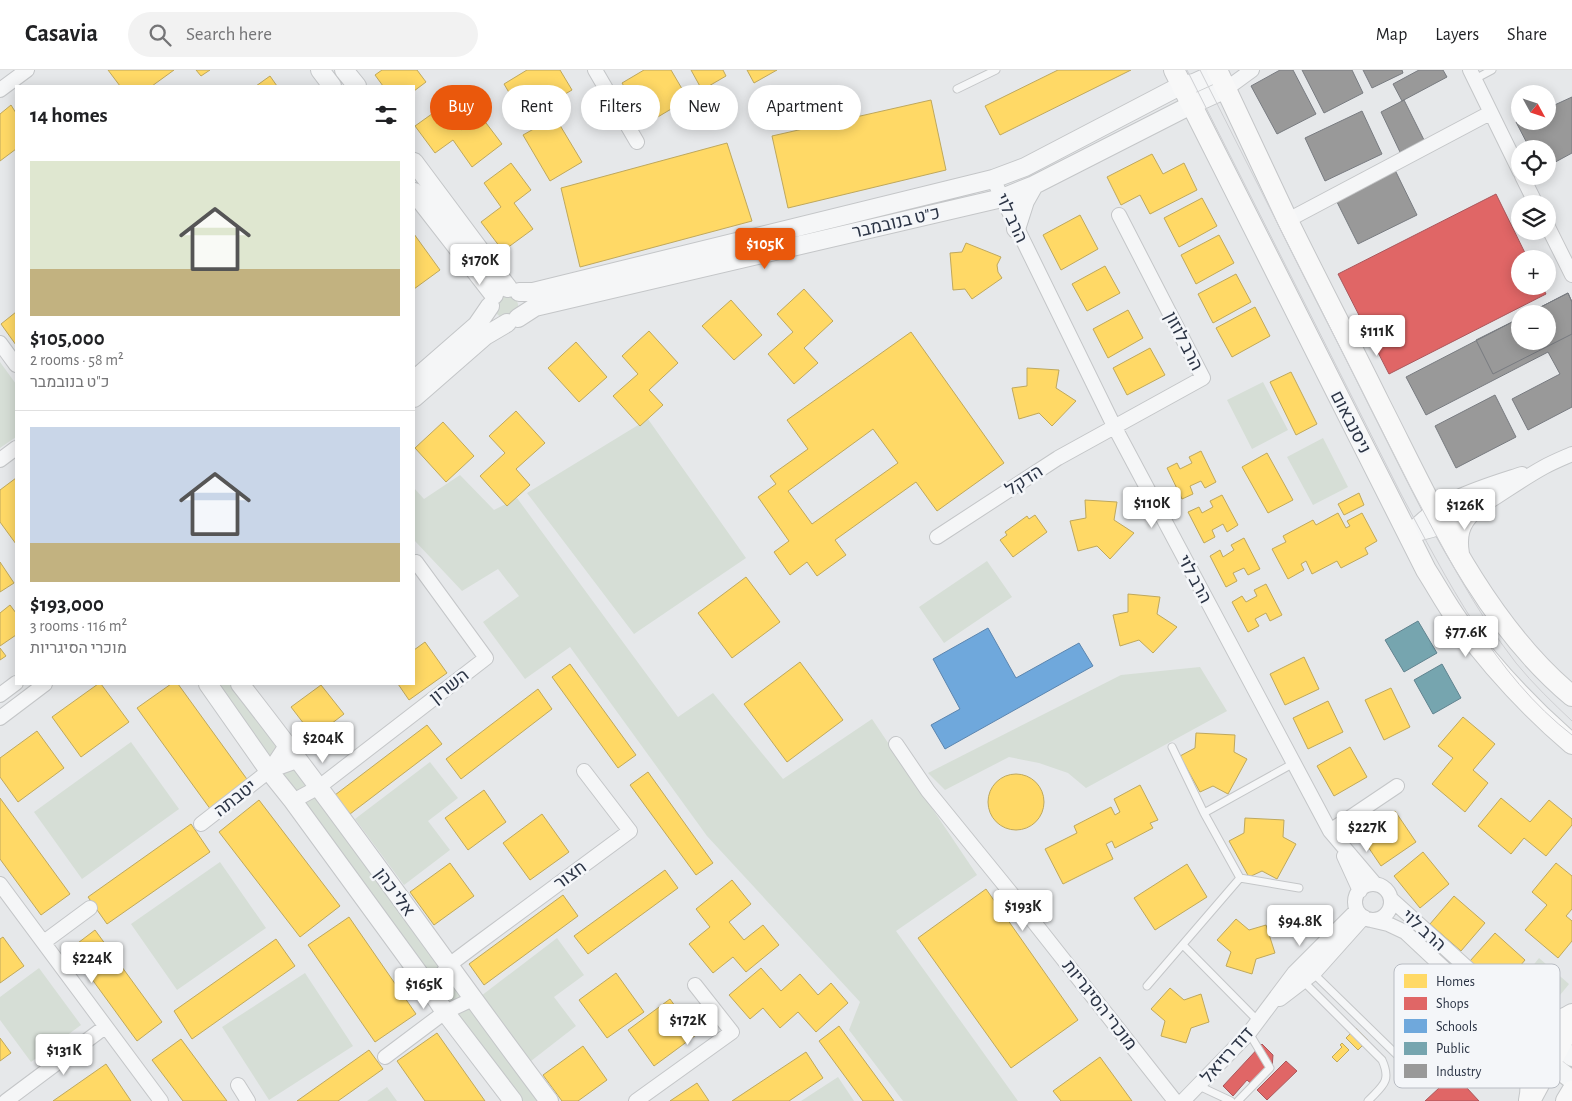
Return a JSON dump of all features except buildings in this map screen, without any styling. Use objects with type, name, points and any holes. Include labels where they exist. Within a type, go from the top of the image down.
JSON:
[{"type":"main road","name":"ניסנבאום","points":[[1222,75],[1288,220],[1459,556],[1504,622],[1532,657],[1554,681],[1572,696]]},
{"type":"main road","name":"ניסנבאום","points":[[1178,78],[1426,570],[1458,622],[1505,679],[1548,724],[1572,744]]},
{"type":"main road","points":[[1459,556],[1459,528],[1472,511]]},
{"type":"main road","points":[[1560,1020],[1572,1014]]},
{"type":"main road","points":[[1560,1055],[1572,1023]]},
{"type":"main road","points":[[1529,1101],[1530,1088]]},
{"type":"main road","points":[[1529,1101],[1538,1088]]},
{"type":"main road","points":[[1566,1101],[1572,1090]]},
{"type":"street","points":[[0,90],[27,70]]},
{"type":"street","points":[[320,70],[331,85]]},
{"type":"street","points":[[344,70],[356,85]]},
{"type":"street","points":[[595,70],[637,142]]},
{"type":"street","name":"כ\"ט בנובמבר","points":[[503,295],[533,292],[993,179],[1025,167],[1178,78],[1194,84],[1222,75],[1252,70]]},
{"type":"street","points":[[1472,74],[1511,154]]},
{"type":"street","name":"כ\"ט בנובמבר","points":[[415,397],[485,336],[535,307],[1002,198],[1034,185],[1191,105],[1222,75]]},
{"type":"street","points":[[1288,220],[1490,112]]},
{"type":"street","points":[[415,163],[503,295]]},
{"type":"street","name":"הרב לוי","points":[[993,179],[1114,426],[1334,836],[1360,891]]},
{"type":"street","points":[[1016,229],[1025,201],[1034,185]]},
{"type":"street","points":[[415,193],[503,295],[523,298],[524,310],[513,320],[496,318],[491,312],[503,295]]},
{"type":"street","name":"הרב לוזון","points":[[1114,426],[1202,378],[1119,215]]},
{"type":"street","points":[[1556,239],[1568,258],[1572,275]]},
{"type":"street","points":[[415,379],[477,325],[503,295]]},
{"type":"street","points":[[0,343],[15,364]]},
{"type":"street","name":"הדקל","points":[[937,537],[1058,458],[1114,426]]},
{"type":"street","points":[[0,460],[15,449]]},
{"type":"street","points":[[1439,518],[1472,511],[1544,467],[1572,454]]},
{"type":"street","points":[[1408,535],[1423,534],[1439,518],[1492,484],[1544,467]]},
{"type":"street","name":"השרון","points":[[293,801],[320,787],[486,658],[416,562]]},
{"type":"street","points":[[0,695],[15,684]]},
{"type":"street","points":[[0,718],[44,685]]},
{"type":"street","name":"אלי כהן","points":[[209,685],[445,1012],[513,1101]]},
{"type":"street","name":"אלי כהן","points":[[241,685],[300,760],[468,993],[549,1101]]},
{"type":"street","name":"יטבתה","points":[[201,824],[269,771],[287,744]]},
{"type":"street","name":"מוכרי הסיגריות","points":[[896,744],[928,791],[1175,1101]]},
{"type":"street","name":"יטבתה","points":[[269,771],[300,760]]},
{"type":"street","name":"חצור","points":[[424,982],[449,966],[630,831],[584,771]]},
{"type":"street","points":[[1334,836],[1397,786]]},
{"type":"street","name":"השרון","points":[[303,816],[320,787]]},
{"type":"street","name":"הרב לוי","points":[[1334,836],[1375,884]]},
{"type":"street","points":[[0,884],[161,1101]]},
{"type":"street","points":[[1369,884],[1375,884],[1386,889],[1391,900],[1391,905],[1386,915],[1382,918],[1364,916],[1356,900],[1360,891],[1369,884]]},
{"type":"street","name":"הרב לוי","points":[[1391,900],[1456,964]]},
{"type":"street","points":[[44,942],[90,908]]},
{"type":"street","name":"הרב לוי","points":[[1364,916],[1405,932],[1444,964]]},
{"type":"street","name":"דוד רזיאל","points":[[1183,1101],[1249,1033],[1269,1006],[1364,916]]},
{"type":"street","points":[[636,1101],[732,1032],[695,985]]},
{"type":"street","points":[[385,1057],[468,993]]},
{"type":"street","points":[[6,1101],[105,1027]]},
{"type":"street","points":[[1560,1055],[1572,1080]]},
{"type":"street","points":[[238,1086],[248,1101]]},
{"type":"lane","points":[[957,89],[996,70]]},
{"type":"lane","points":[[1472,74],[1492,70]]},
{"type":"lane","points":[[1172,747],[1204,813],[1240,878]]},
{"type":"lane","points":[[1204,813],[1294,763]]},
{"type":"lane","points":[[1240,878],[1300,888]]},
{"type":"lane","points":[[1147,986],[1240,878]]},
{"type":"lane","points":[[1182,945],[1258,1021]]},
{"type":"lane","points":[[1304,973],[1394,1052]]},
{"type":"lane","points":[[1304,973],[1382,1060],[1387,1076],[1385,1084],[1368,1101]]},
{"type":"lane","points":[[1238,1101],[1270,1068],[1249,1033]]},
{"type":"lane","points":[[1199,1086],[1231,1101]]},
{"type":"shaded area","points":[[506,294],[511,295],[517,301],[517,311],[511,317],[506,318],[501,317],[495,311],[494,306],[495,301],[501,295]]},
{"type":"shaded area","points":[[0,362],[15,383],[15,438],[0,448]]},
{"type":"shaded area","points":[[1263,382],[1288,430],[1252,449],[1227,400]]},
{"type":"shaded area","points":[[648,419],[746,558],[634,634],[527,493]]},
{"type":"shaded area","points":[[1323,438],[1348,487],[1313,505],[1287,457]]},
{"type":"shaded area","points":[[460,475],[494,510],[517,498],[678,717],[713,693],[783,779],[872,719],[977,875],[896,931],[1018,1101],[903,1101],[849,1030],[860,1002],[707,836],[570,647],[525,679],[483,622],[519,596],[498,569],[462,591],[415,541],[415,489],[424,499]]},
{"type":"shaded area","points":[[987,561],[1012,597],[944,643],[919,607]]},
{"type":"shaded area","points":[[1200,667],[1227,711],[1086,788],[1068,773],[1039,763],[1009,757],[945,790],[928,773],[1121,675]]},
{"type":"shaded area","points":[[209,685],[241,685],[549,1101],[513,1101]]},
{"type":"shaded area","points":[[131,742],[179,809],[82,879],[34,812]]},
{"type":"shaded area","points":[[430,762],[458,798],[428,821],[450,850],[404,885],[355,819]]},
{"type":"shaded area","points":[[220,862],[266,928],[177,990],[131,924]]},
{"type":"shaded area","points":[[557,938],[584,975],[554,997],[576,1026],[531,1061],[481,996]]},
{"type":"shaded area","points":[[1539,958],[1546,964],[1534,964]]},
{"type":"shaded area","points":[[39,968],[81,1025],[31,1062],[0,1020],[0,997]]},
{"type":"shaded area","points":[[305,973],[353,1046],[269,1100],[222,1027]]},
{"type":"shaded area","points":[[1560,976],[1569,984],[1560,994]]},
{"type":"shaded area","points":[[838,1077],[854,1101],[801,1101]]},
{"type":"shaded area","points":[[387,1087],[397,1101],[367,1101]]},
{"type":"tram line","points":[[1187,70],[1401,494],[1455,592],[1474,624],[1519,684],[1544,711],[1572,735]]},
{"type":"tram line","points":[[1200,70],[1411,488],[1460,578],[1486,621],[1516,663],[1536,686],[1572,721]]}]
